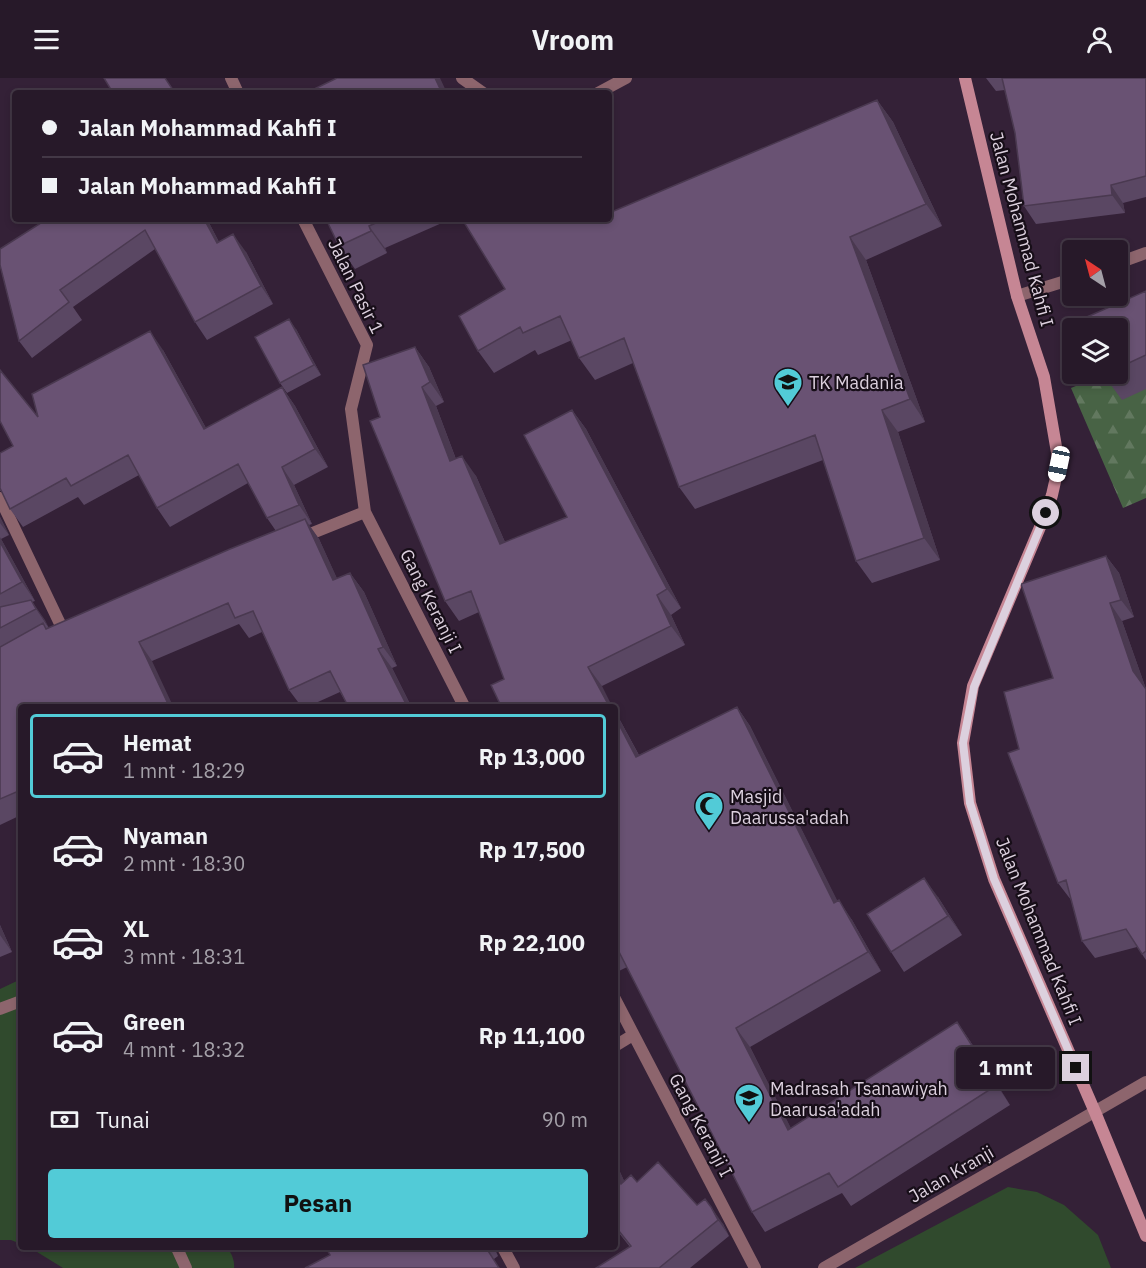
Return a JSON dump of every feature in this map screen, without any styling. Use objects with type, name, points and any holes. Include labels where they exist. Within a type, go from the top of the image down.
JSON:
[{"type":"main road","name":"Jalan Mohammad Kahfi I","points":[[965,78],[1017,296],[1044,377],[1059,464],[1046,513],[974,687],[963,743],[970,803],[994,879],[1146,1236]]},
{"type":"street","points":[[462,78],[479,90]]},
{"type":"street","points":[[604,90],[626,78]]},
{"type":"street","name":"Jalan Pasir 1","points":[[305,222],[367,345],[351,409],[366,512]]},
{"type":"street","points":[[1128,259],[1146,253]]},
{"type":"street","points":[[1017,296],[1062,282]]},
{"type":"street","points":[[0,498],[63,631]]},
{"type":"street","points":[[290,541],[366,512]]},
{"type":"street","name":"Gang Keranji I","points":[[366,512],[463,704]]},
{"type":"street","points":[[0,1009],[18,1002]]},
{"type":"street","name":"Gang Keranji I","points":[[618,1005],[755,1268]]},
{"type":"street","points":[[618,1044],[633,1035]]},
{"type":"street","name":"Jalan Kranji","points":[[824,1268],[1146,1082]]},
{"type":"street","points":[[178,1250],[186,1268]]},
{"type":"street","points":[[504,1250],[514,1268]]},
{"type":"green space","points":[[1146,356],[1146,498],[1123,508],[1071,388],[1081,384],[1128,384],[1128,368]]},
{"type":"green space","points":[[18,980],[18,1243],[0,1240],[0,989]]},
{"type":"green space","points":[[1008,1187],[1037,1192],[1064,1205],[1098,1235],[1111,1268],[855,1268]]},
{"type":"green space","points":[[34,1250],[228,1250],[234,1262],[234,1268],[63,1268]]},
{"type":"building","points":[[104,78],[165,78],[173,90],[111,90]]},
{"type":"building","points":[[337,78],[435,78],[441,90],[312,90]]},
{"type":"building","points":[[1002,78],[1146,78],[1146,176],[1111,185],[1112,195],[1024,206],[1015,133]]},
{"type":"building","points":[[877,100],[926,204],[850,237],[910,399],[882,410],[924,538],[856,561],[815,435],[679,487],[624,338],[579,358],[560,316],[523,333],[520,327],[478,351],[459,316],[505,289],[464,222],[612,222],[612,212]]},
{"type":"building","points":[[42,222],[206,222],[217,243],[233,234],[261,286],[195,322],[145,230],[60,290],[69,302],[19,341],[0,265],[0,249]]},
{"type":"building","points":[[327,222],[378,222],[369,226],[371,231],[339,246]]},
{"type":"building","points":[[1146,291],[1146,355],[1128,363],[1128,318],[1085,318],[1112,306],[1128,306],[1128,299]]},
{"type":"building","points":[[289,319],[314,365],[280,383],[255,337]]},
{"type":"building","points":[[150,331],[204,429],[282,387],[315,449],[282,467],[299,505],[267,518],[238,464],[157,508],[128,455],[71,486],[66,478],[10,509],[0,488],[0,453],[13,446],[0,421],[0,370],[38,417],[32,394]]},
{"type":"building","points":[[415,347],[430,382],[422,387],[450,461],[462,456],[500,544],[567,517],[524,435],[572,410],[667,589],[657,595],[671,626],[588,667],[608,704],[500,704],[491,685],[504,679],[471,591],[445,601],[370,421],[380,417],[363,365]]},
{"type":"building","points":[[305,519],[333,580],[350,573],[383,647],[378,649],[406,704],[347,704],[330,671],[289,690],[253,611],[235,618],[228,603],[139,642],[168,704],[18,704],[18,791],[0,799],[0,647],[43,623],[46,629]]},
{"type":"building","points":[[0,542],[22,582],[0,594]]},
{"type":"building","points":[[1106,556],[1121,600],[1110,603],[1133,671],[1146,689],[1146,951],[1142,954],[1126,929],[1082,941],[1066,880],[1058,883],[1008,753],[1019,749],[1004,692],[1053,678],[1021,584]]},
{"type":"building","points":[[31,600],[36,609],[0,628],[0,607]]},
{"type":"building","points":[[737,707],[834,903],[839,900],[868,952],[736,1028],[788,1130],[957,1022],[997,1085],[838,1187],[829,1173],[752,1212],[618,950],[618,723],[636,757]]},
{"type":"building","points":[[924,878],[948,916],[891,952],[867,914]]},
{"type":"building","points":[[658,1162],[697,1205],[705,1199],[718,1220],[659,1268],[596,1268],[631,1246],[618,1230],[618,1177],[621,1184],[631,1175],[637,1182]]},
{"type":"building","points":[[327,1250],[488,1250],[499,1268],[305,1268],[330,1255]]},
{"type":"place","name":"TK Madania","points":[[788,408]]},
{"type":"place","name":"Masjid Daarussa'adah","points":[[709,832]]},
{"type":"place","name":"Madrasah Tsanawiyah Daarusa'adah","points":[[749,1124]]},
{"type":"route","points":[[1046,513],[974,687],[963,743],[970,803],[994,879],[1076,1068]]}]
